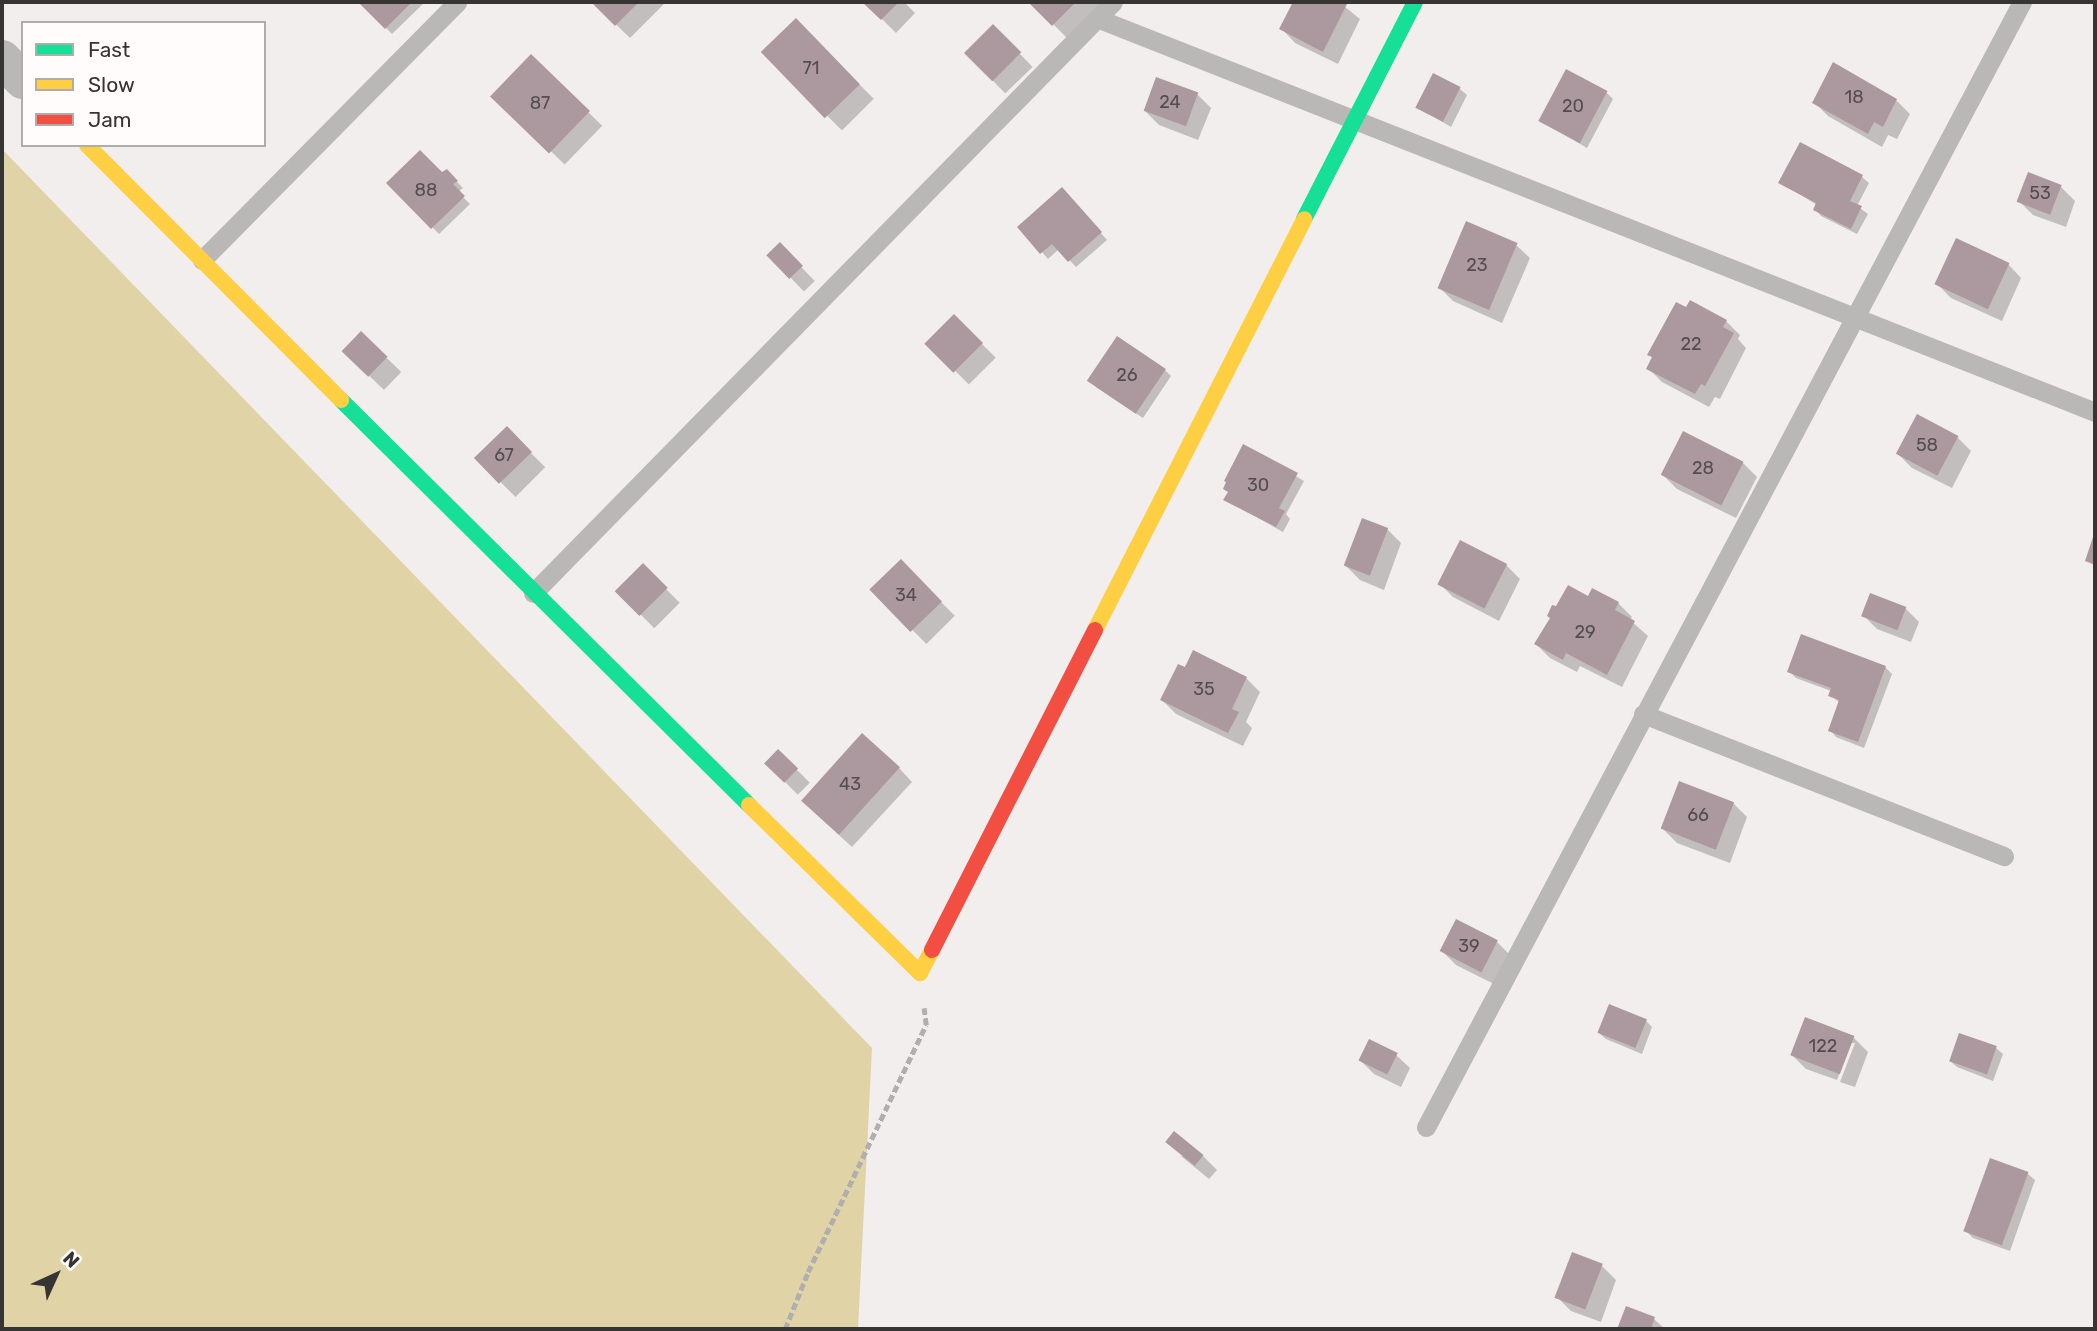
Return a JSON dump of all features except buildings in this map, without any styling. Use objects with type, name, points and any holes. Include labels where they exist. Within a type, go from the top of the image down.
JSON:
[{"type":"street","points":[[90,147],[533,593],[920,973],[1354,117],[1415,2]]},
{"type":"street","points":[[2,59],[21,78]]},
{"type":"lane","points":[[202,260],[457,2]]},
{"type":"lane","points":[[533,593],[1113,2]]},
{"type":"lane","points":[[1426,1127],[2022,2]]},
{"type":"lane","points":[[1099,19],[1354,117],[2095,412]]},
{"type":"lane","points":[[1643,714],[2004,856]]},
{"type":"path","points":[[785,1329],[808,1272],[926,1025],[920,973]]},
{"type":"shaded area","points":[[2,149],[872,1048],[858,1329],[2,1329]]},
{"type":"traffic: fast","points":[[1304,219],[1415,2]]},
{"type":"traffic: fast","points":[[341,400],[749,805]]},
{"type":"traffic: slow","points":[[89,147],[341,400]]},
{"type":"traffic: slow","points":[[1095,630],[1304,219]]},
{"type":"traffic: slow","points":[[749,805],[920,973],[932,950]]},
{"type":"traffic: jam","points":[[932,950],[1095,630]]}]
